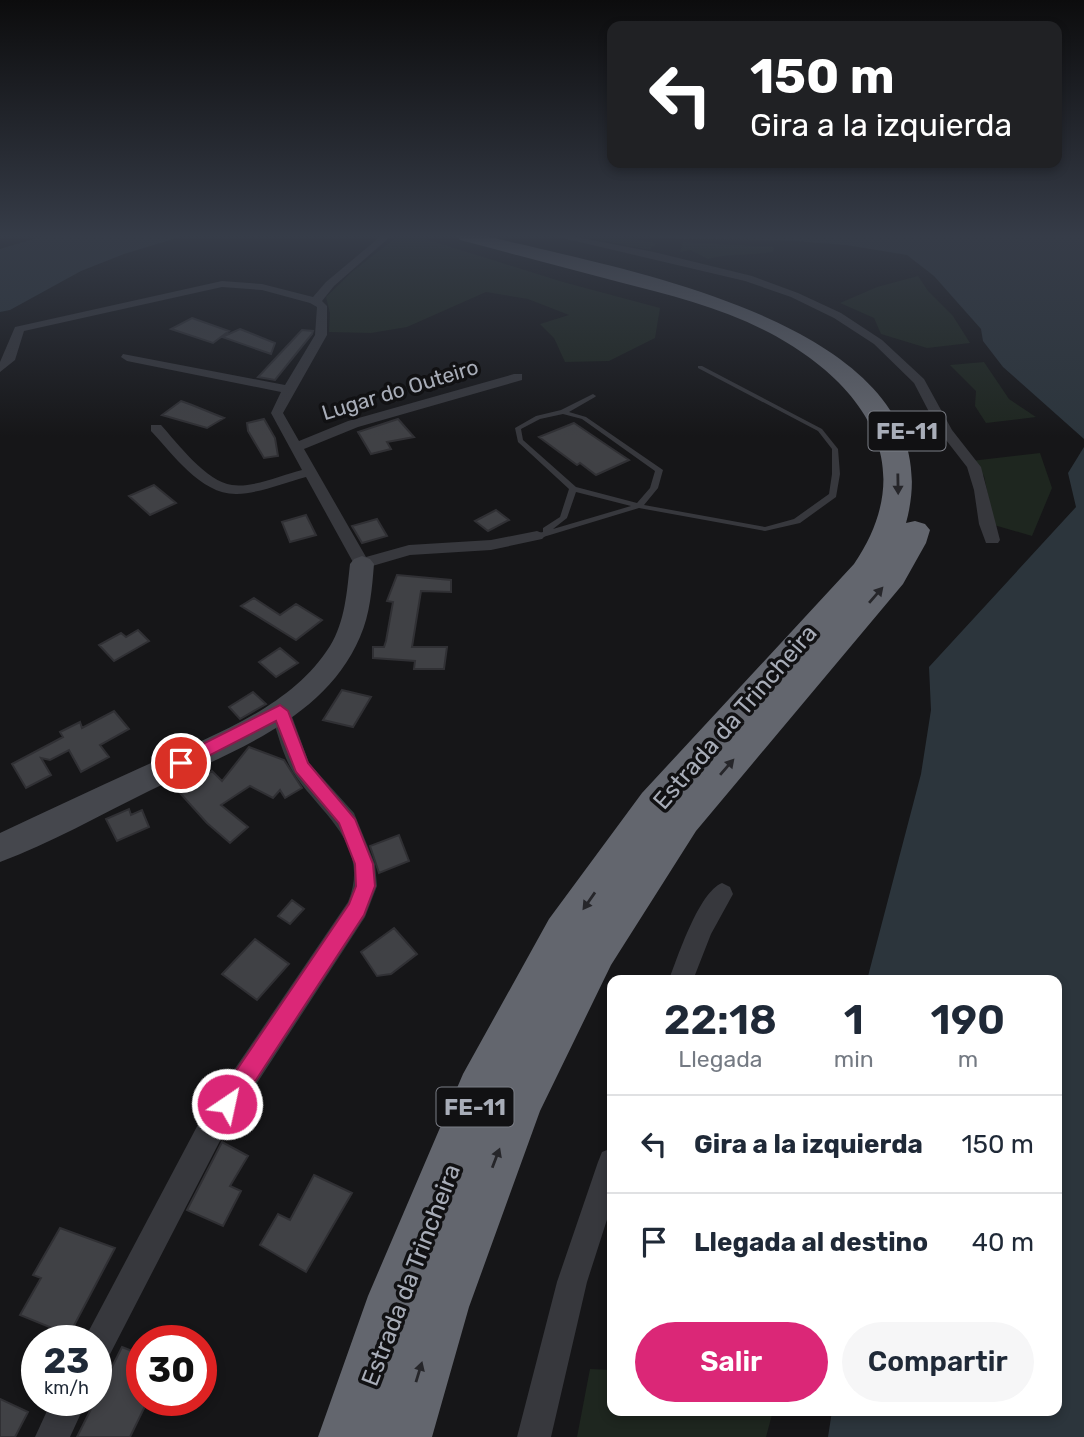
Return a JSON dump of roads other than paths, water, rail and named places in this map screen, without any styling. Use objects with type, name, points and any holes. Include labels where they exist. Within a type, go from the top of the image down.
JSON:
[{"type":"highway","name":"Estrada da Trincheira","points":[[351,1437],[398,1296],[481,1091],[565,934],[656,805],[865,571],[885,540],[895,511],[899,489],[895,445],[871,403],[842,371],[781,331],[751,316],[713,303]]},
{"type":"highway","name":"Estrada da Trincheira","points":[[399,1437],[439,1307],[518,1100],[595,949],[682,819],[892,577],[911,543],[919,516],[921,493],[914,446],[889,401],[857,368],[823,343],[788,323],[737,303]]},
{"type":"street","points":[[0,368],[9,360],[19,329],[133,303]]},
{"type":"street","points":[[0,848],[181,763],[280,711],[319,678],[335,658],[353,621],[359,599],[362,564],[277,413],[286,389],[321,341],[324,318],[318,303]]},
{"type":"street","points":[[810,303],[858,327],[915,377],[929,397],[946,432],[977,472],[987,531],[992,540]]},
{"type":"street","name":"Lugar do Outeiro","points":[[127,357],[286,389]]},
{"type":"street","name":"Lugar do Outeiro","points":[[296,447],[352,424],[518,377]]},
{"type":"street","points":[[156,428],[208,480],[222,489],[235,490],[309,472]]},
{"type":"street","points":[[362,564],[409,550],[491,545],[537,536]]},
{"type":"street","points":[[108,1325],[212,1126],[357,909],[366,886],[364,864],[346,819],[302,767],[280,711]]},
{"type":"street","points":[[683,975],[702,928],[722,894]]},
{"type":"street","points":[[534,1437],[572,1282],[607,1177]]},
{"type":"street","points":[[52,1437],[62,1416]]},
{"type":"lane","points":[[593,396],[563,412],[538,417],[518,428],[520,442],[573,489],[639,506],[765,528],[797,521],[833,495],[835,449],[821,430],[699,368]]},
{"type":"lane","points":[[537,536],[639,506],[654,488],[660,470],[584,418],[563,412]]},
{"type":"lane","points":[[537,536],[563,518],[573,489]]}]
